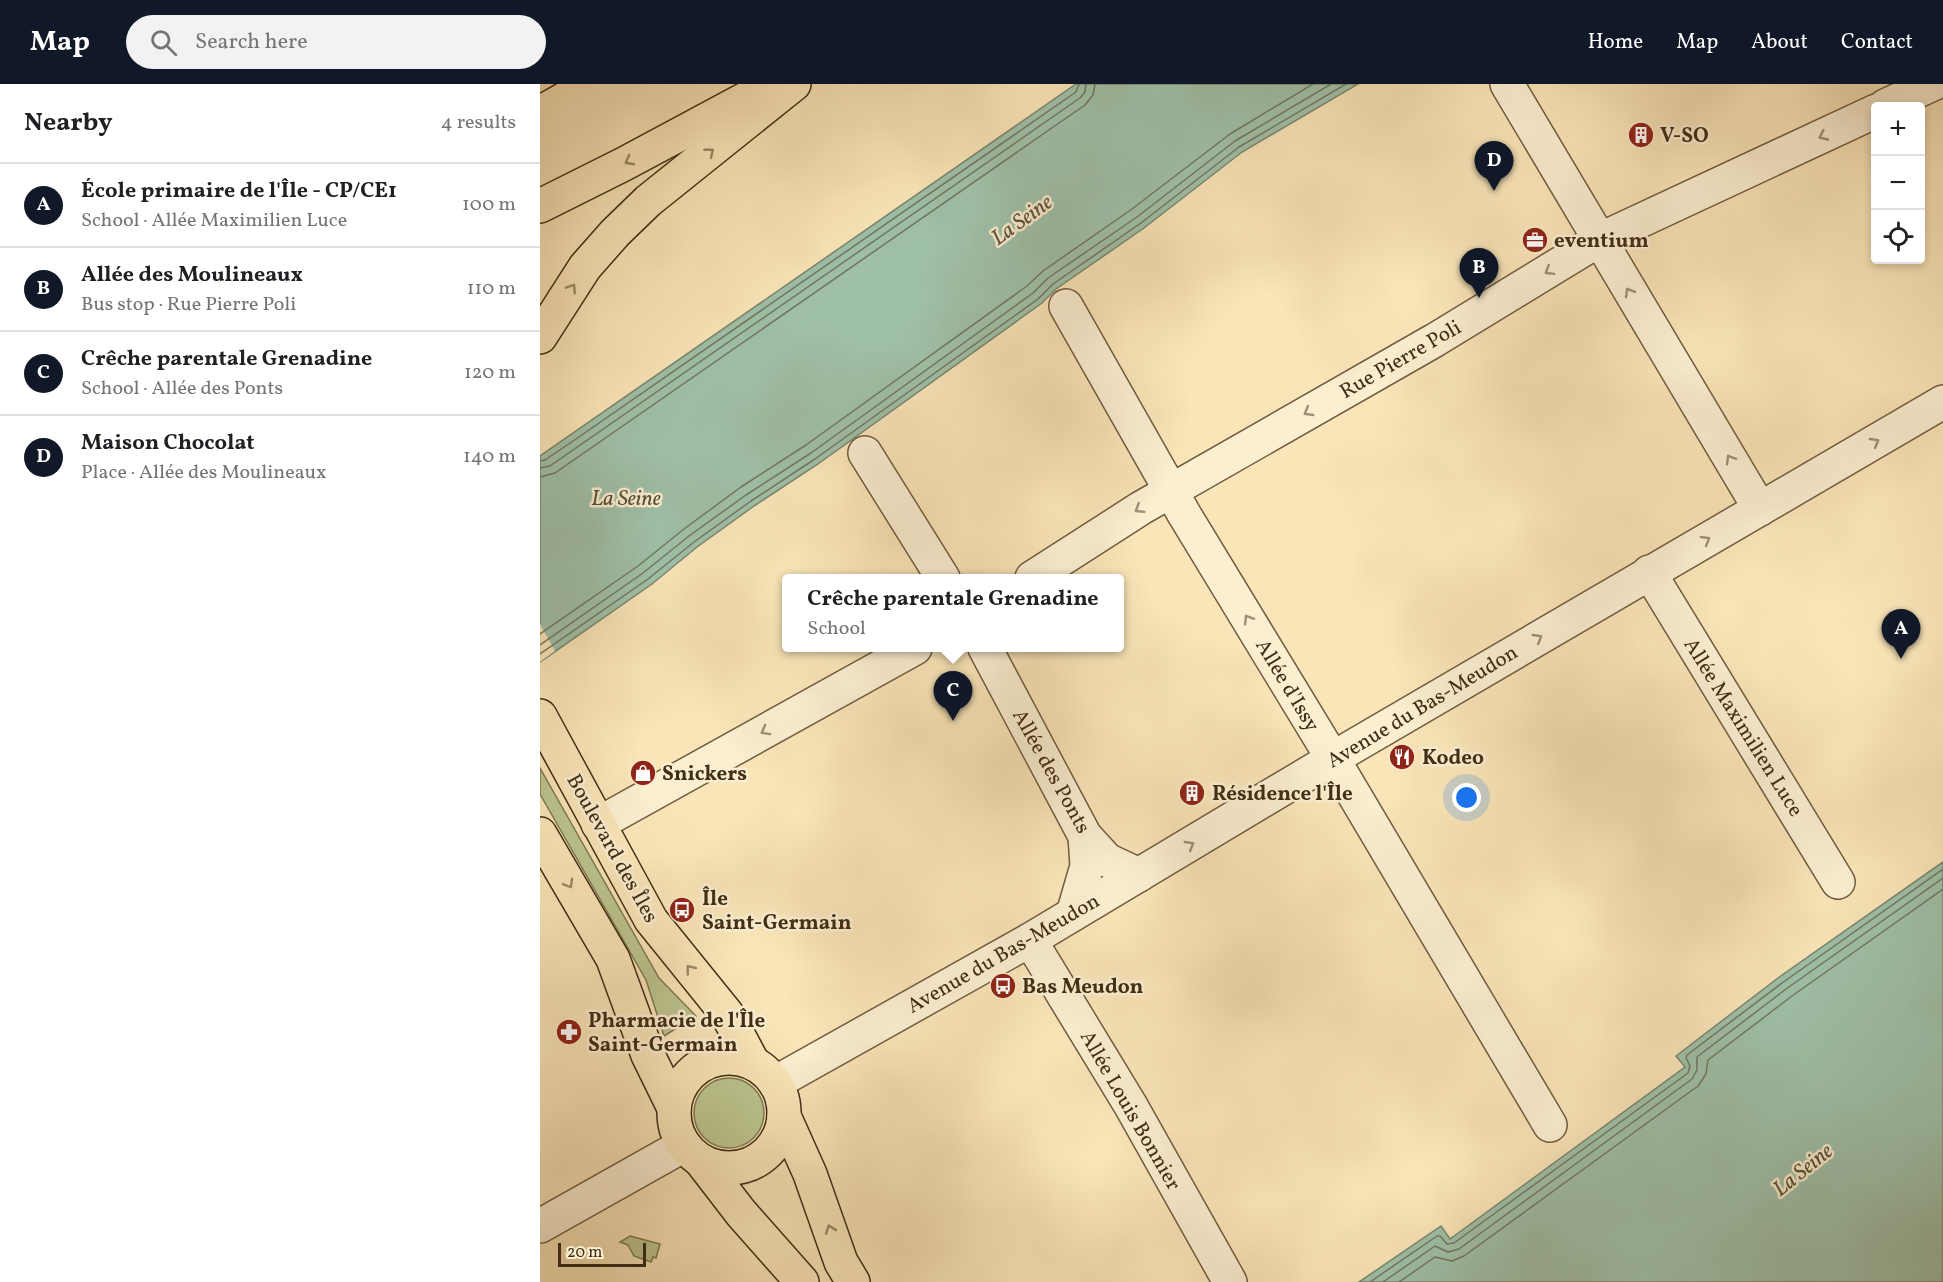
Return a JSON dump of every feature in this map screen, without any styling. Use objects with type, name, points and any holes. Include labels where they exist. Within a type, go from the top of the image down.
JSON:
[{"type":"main road","points":[[540,206],[774,84]]},
{"type":"main road","points":[[540,337],[585,267],[615,233],[648,201],[794,84]]},
{"type":"main road","name":"Boulevard des Îles","points":[[540,717],[651,920],[727,1014],[764,1073]]},
{"type":"main road","points":[[540,834],[613,959],[648,1055],[674,1108]]},
{"type":"main road","points":[[802,1282],[741,1213],[692,1153],[675,1128],[674,1108],[679,1087],[693,1071],[711,1060],[732,1058],[764,1073],[782,1098],[784,1116],[810,1174],[841,1262],[853,1282]]},
{"type":"main road","points":[[692,1153],[719,1167],[737,1167],[755,1161],[770,1150],[780,1134],[784,1116]]},
{"type":"street","points":[[1507,84],[1760,509]]},
{"type":"street","points":[[1894,102],[1933,84]]},
{"type":"street","name":"Rue Pierre Poli","points":[[1040,574],[1141,508],[1435,340],[1599,240],[1871,113]]},
{"type":"street","name":"Allée d'Issy","points":[[1066,306],[1172,490],[1550,1125]]},
{"type":"street","name":"Avenue du Bas-Meudon","points":[[764,1073],[1030,940],[1333,759],[1943,402]]},
{"type":"street","points":[[865,453],[940,574]]},
{"type":"street","name":"Allée Maximilien Luce","points":[[1649,573],[1838,882]]},
{"type":"street","points":[[598,824],[908,652]]},
{"type":"street","name":"Allée des Ponts","points":[[987,652],[1085,836],[1107,860],[1139,875]]},
{"type":"street","points":[[1073,914],[1087,866],[1085,836]]},
{"type":"street","name":"Allée Louis Bonnier","points":[[1030,940],[1131,1106],[1230,1282]]},
{"type":"street","points":[[540,1226],[692,1153]]},
{"type":"shaded area","points":[[540,768],[659,978],[696,1016],[664,1036],[646,980],[540,794]]},
{"type":"shaded area","points":[[729,1078],[742,1081],[754,1088],[761,1100],[764,1113],[761,1126],[754,1138],[742,1145],[729,1148],[716,1145],[704,1138],[697,1126],[694,1113],[697,1100],[704,1088],[716,1081]]},
{"type":"shaded area","points":[[630,1236],[660,1244],[656,1258],[653,1257],[651,1262],[634,1256],[628,1245],[620,1242]]},
{"type":"water","name":"La Seine","points":[[1076,84],[1358,84],[1242,152],[1144,228],[1056,289],[1042,303],[818,464],[754,506],[697,547],[652,584],[540,662],[540,456]]},
{"type":"water","name":"La Seine","points":[[1943,862],[1943,1282],[1359,1282],[1441,1226],[1450,1239],[1685,1067],[1676,1056],[1778,978]]},
{"type":"pier","points":[[540,624],[555,651],[540,662]]},
{"type":"tram line","points":[[540,93],[556,84]]},
{"type":"place","name":"V-SO","points":[[1641,135]]},
{"type":"place","name":"Maison Chocolat","points":[[1494,191]]},
{"type":"place","name":"eventium","points":[[1535,240]]},
{"type":"place","name":"Allée des Moulineaux","points":[[1479,298]]},
{"type":"place","name":"École primaire de l'Île - CP/CE1","points":[[1901,659]]},
{"type":"place","name":"Crêche parentale Grenadine","points":[[953,721]]},
{"type":"place","name":"Kodeo","points":[[1402,757]]},
{"type":"place","name":"Snickers","points":[[643,773]]},
{"type":"place","name":"Résidence l'Île","points":[[1192,793]]},
{"type":"place","name":"Île Saint-Germain","points":[[682,910]]},
{"type":"place","name":"Bas Meudon","points":[[1003,986]]},
{"type":"place","name":"Pharmacie de l'Île Saint-Germain","points":[[569,1032]]}]
